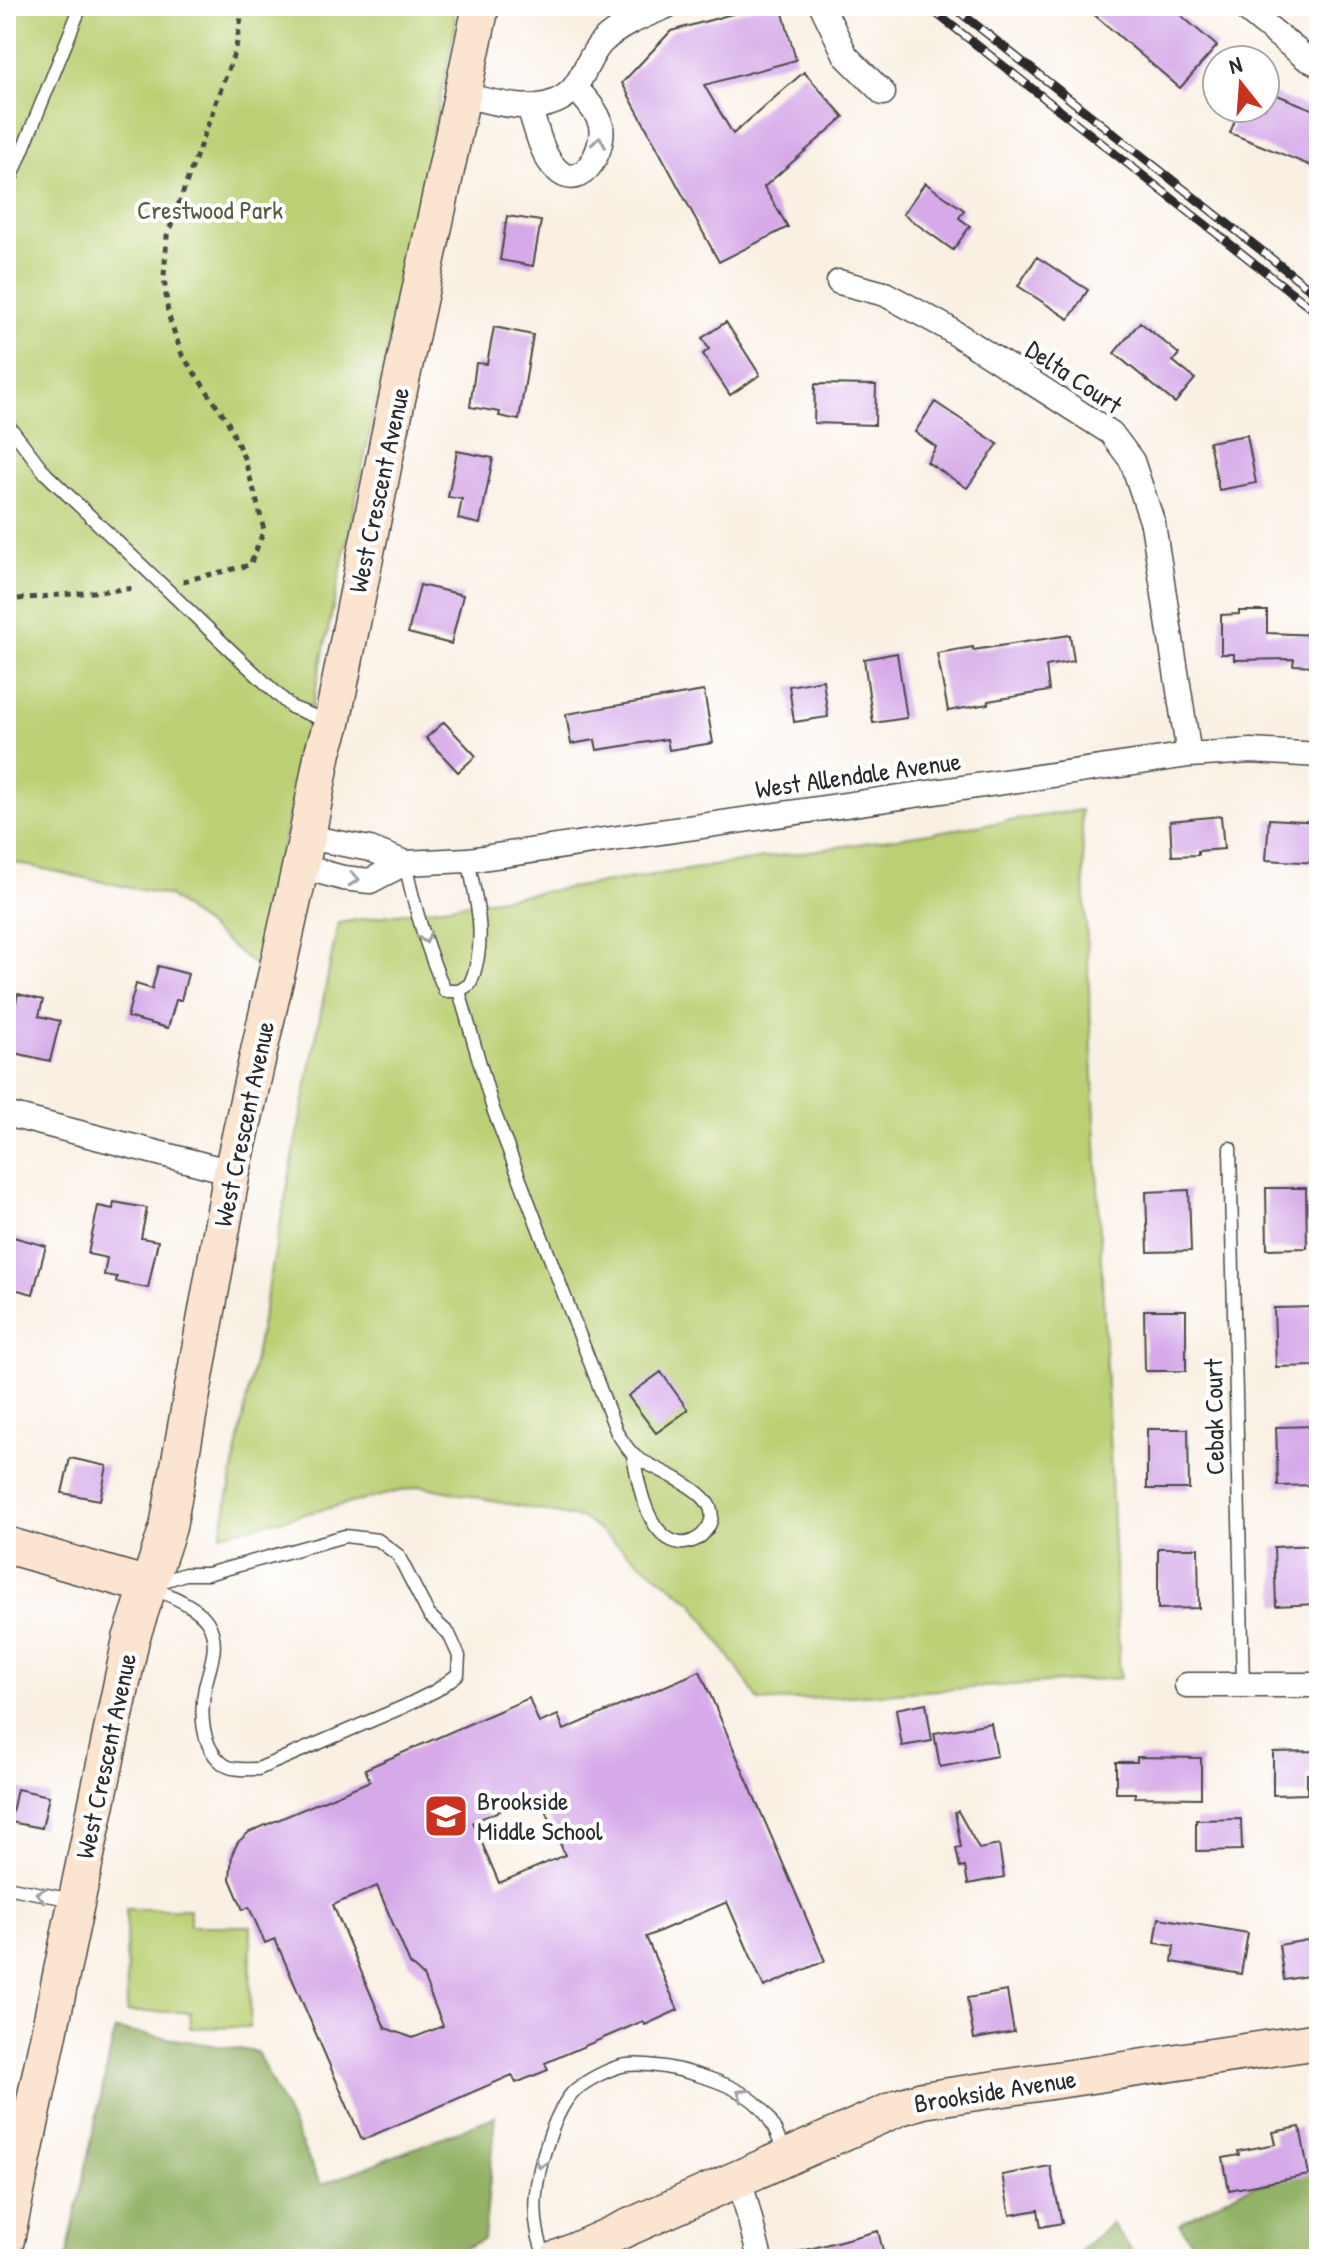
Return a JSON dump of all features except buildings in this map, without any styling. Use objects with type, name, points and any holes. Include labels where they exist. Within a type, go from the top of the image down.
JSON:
[{"type":"main road","name":"West Crescent Avenue","points":[[6,2240],[20,2110],[76,1901],[131,1639],[168,1527],[232,1172],[323,752],[332,723],[392,421],[481,6]]},
{"type":"main road","points":[[6,1545],[149,1586]]},
{"type":"main road","name":"Brookside Avenue","points":[[557,2259],[739,2176],[923,2100],[1319,2041]]},
{"type":"street","points":[[462,95],[529,107],[548,104],[575,87],[602,43],[613,33],[667,6]]},
{"type":"street","points":[[822,6],[846,56],[883,93]]},
{"type":"street","points":[[1242,6],[1306,58],[1319,64]]},
{"type":"street","points":[[529,107],[554,168],[571,176],[580,174],[590,168],[602,137],[600,122],[575,87]]},
{"type":"street","name":"Delta Court","points":[[839,282],[885,294],[944,326],[1111,433],[1132,461],[1153,524],[1189,755]]},
{"type":"street","name":"West Allendale Avenue","points":[[303,852],[343,878],[370,881],[405,863],[468,860],[1189,755],[1251,751],[1319,755]]},
{"type":"street","name":"West Allendale Avenue","points":[[303,852],[370,849],[405,863]]},
{"type":"street","points":[[6,1114],[232,1172]]},
{"type":"street","points":[[1187,1685],[1319,1685]]},
{"type":"street","points":[[739,2176],[760,2259]]},
{"type":"lane","points":[[6,191],[81,6]]},
{"type":"lane","points":[[6,422],[46,474],[291,707],[332,723]]},
{"type":"lane","points":[[405,863],[439,979],[445,991],[459,991],[470,984],[479,952],[479,909],[468,860]]},
{"type":"lane","points":[[459,991],[493,1109],[617,1433],[633,1455],[703,1495],[712,1509],[711,1525],[698,1539],[681,1543],[665,1536],[655,1525],[639,1488],[633,1455]]},
{"type":"lane","name":"Cebak Court","points":[[1230,1148],[1243,1684]]},
{"type":"lane","points":[[345,1536],[378,1540],[398,1555],[429,1615],[449,1634],[459,1656],[458,1674],[437,1690],[403,1707],[258,1769],[240,1770],[223,1764],[209,1748],[202,1722],[214,1647],[214,1636],[206,1619],[191,1607],[149,1586],[181,1575],[207,1574],[345,1536]]},
{"type":"lane","points":[[6,1887],[76,1901]]},
{"type":"lane","points":[[546,2259],[537,2238],[534,2204],[537,2175],[555,2121],[573,2092],[597,2076],[626,2065],[687,2072],[720,2081],[743,2093],[761,2108],[787,2156]]},
{"type":"path","points":[[6,600],[163,586],[250,565],[264,530],[244,458],[227,420],[182,355],[168,314],[164,276],[167,236],[236,48],[243,6]]},
{"type":"green space","name":"Crestwood Park","points":[[6,6],[451,6],[456,24],[257,967],[169,896],[6,861]]},
{"type":"green space","points":[[1081,810],[1120,1678],[760,1702],[693,1603],[584,1519],[421,1486],[221,1534],[338,923]]},
{"type":"green space","points":[[126,1909],[190,1909],[190,1926],[251,1926],[250,2027],[190,2028],[190,2012],[127,2012]]},
{"type":"green space","points":[[115,2030],[257,2052],[321,2185],[496,2116],[484,2239],[441,2259],[66,2259]]},
{"type":"green space","points":[[1319,2168],[1319,2259],[1204,2259],[1179,2224],[1239,2191]]},
{"type":"green space","points":[[1111,2223],[1138,2259],[1071,2259]]},
{"type":"railway","points":[[927,6],[1319,314]]},
{"type":"railway","points":[[952,6],[1319,296]]},
{"type":"place","name":"Brookside Middle School","points":[[446,1816]]}]
